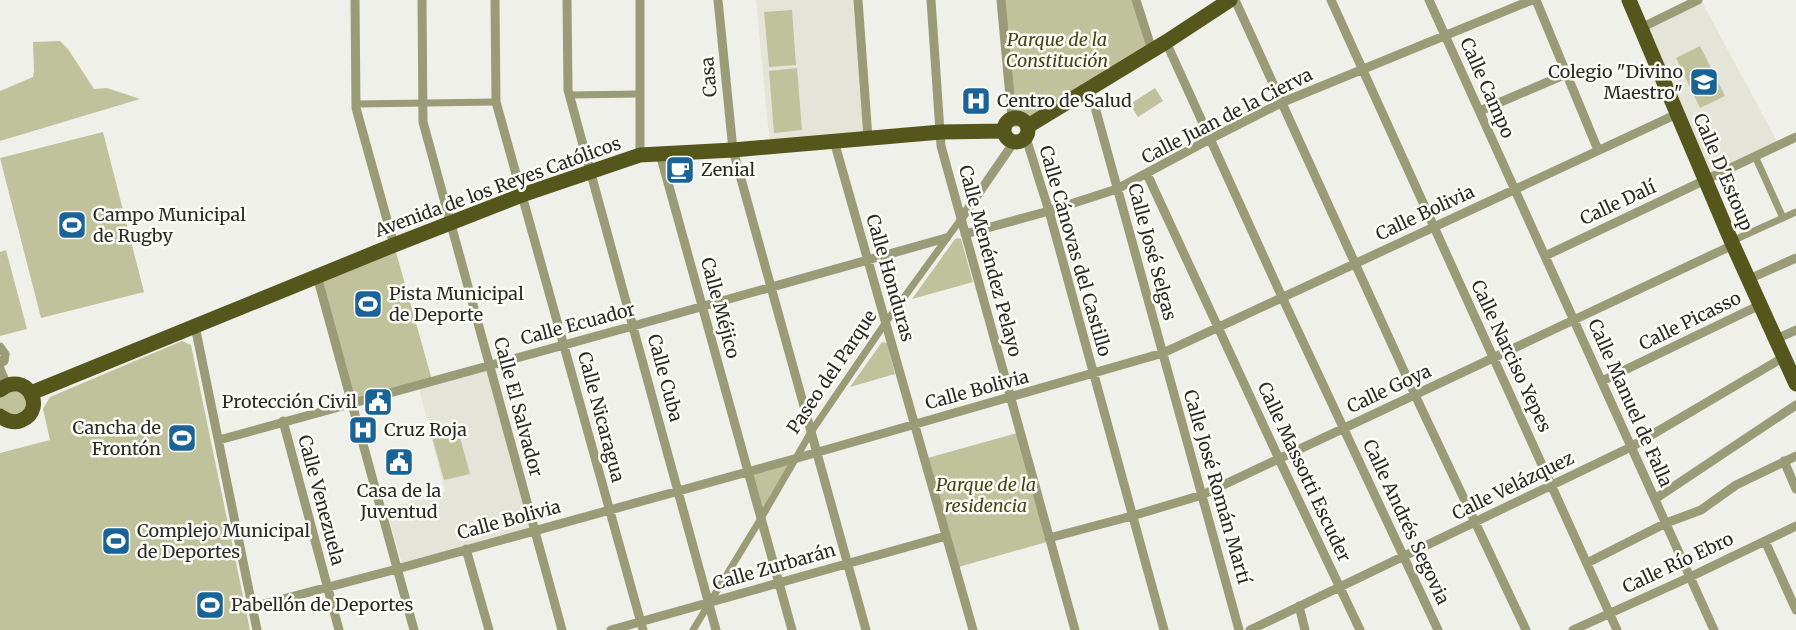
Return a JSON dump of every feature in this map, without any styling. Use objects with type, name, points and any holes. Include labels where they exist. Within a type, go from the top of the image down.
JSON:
[{"type":"main road","name":"Avenida de los Reyes Católicos","points":[[31,393],[394,244],[522,195],[640,155],[732,150],[941,132],[1017,131],[1090,89],[1230,0]]},
{"type":"main road","name":"Calle D'Estoup","points":[[1629,0],[1732,243],[1796,384]]},
{"type":"main road","points":[[0,416],[12,422],[25,420],[33,409],[34,403],[31,393],[23,386],[18,384],[4,388]]},
{"type":"street","points":[[355,0],[356,104],[394,244]]},
{"type":"street","name":"Calle El Salvador","points":[[422,0],[423,122],[562,630]]},
{"type":"street","name":"Calle Nicaragua","points":[[495,0],[496,102],[641,626]]},
{"type":"street","name":"Calle Cuba","points":[[567,0],[569,95],[716,630]]},
{"type":"street","points":[[640,0],[640,155]]},
{"type":"street","name":"Casa","points":[[718,0],[732,150],[866,630]]},
{"type":"street","points":[[858,0],[868,138]]},
{"type":"street","name":"Calle Menéndez Pelayo","points":[[931,0],[941,146],[1075,630]]},
{"type":"street","name":"Calle Cánovas del Castillo","points":[[1001,0],[1017,131],[1048,211],[1164,630]]},
{"type":"street","points":[[1136,0],[1152,50]]},
{"type":"street","points":[[1235,0],[1415,395],[1527,630]]},
{"type":"street","name":"Calle Narciso Yepes","points":[[1331,0],[1617,630]]},
{"type":"street","name":"Calle Campo","points":[[1429,0],[1514,190]]},
{"type":"street","points":[[1534,0],[1598,150]]},
{"type":"street","name":"Calle Juan de la Cierva","points":[[965,234],[1117,189],[1283,102],[1534,0]]},
{"type":"street","points":[[1641,28],[1698,0]]},
{"type":"street","name":"Calle Andrés Segovia","points":[[1166,42],[1438,630]]},
{"type":"street","points":[[1479,111],[1566,74]]},
{"type":"street","name":"Calle José Selgas","points":[[1090,89],[1162,353]]},
{"type":"street","points":[[569,95],[640,94]]},
{"type":"street","points":[[356,104],[496,102]]},
{"type":"street","name":"Calle Bolivia","points":[[253,607],[794,459],[1162,353],[1677,114]]},
{"type":"street","name":"Paseo del Parque","points":[[693,630],[810,432],[960,219],[1017,131]]},
{"type":"street","name":"Calle Dalí","points":[[1545,256],[1796,137]]},
{"type":"street","name":"Calle Honduras","points":[[834,141],[973,630]]},
{"type":"street","name":"Calle Méjico","points":[[660,154],[792,630]]},
{"type":"street","points":[[1755,156],[1784,218]]},
{"type":"street","name":"Calle Massotti Escuder","points":[[1147,174],[1360,630]]},
{"type":"street","name":"Calle Manuel de Falla","points":[[1514,190],[1714,630]]},
{"type":"street","points":[[1732,243],[1796,212]]},
{"type":"street","name":"Calle Ecuador","points":[[219,440],[946,238]]},
{"type":"street","name":"Calle Goya","points":[[1049,538],[1202,495],[1732,243]]},
{"type":"street","points":[[1749,279],[1796,258]]},
{"type":"street","points":[[317,276],[414,630]]},
{"type":"street","name":"Calle Picasso","points":[[1602,381],[1760,305]]},
{"type":"street","points":[[195,326],[257,630]]},
{"type":"street","points":[[1776,339],[1796,330]]},
{"type":"street","points":[[0,347],[5,354],[0,364]]},
{"type":"street","name":"Calle José Román Martí","points":[[1162,353],[1239,630]]},
{"type":"street","name":"Calle Velázquez","points":[[1250,630],[1631,447],[1784,357]]},
{"type":"street","points":[[0,369],[4,388]]},
{"type":"street","points":[[1655,499],[1796,405]]},
{"type":"street","name":"Calle Venezuela","points":[[283,422],[339,630]]},
{"type":"street","points":[[1587,562],[1666,523],[1701,510],[1736,484],[1796,456]]},
{"type":"street","points":[[1784,461],[1796,489]]},
{"type":"street","name":"Calle Río Ebro","points":[[1574,630],[1796,526]]},
{"type":"street","name":"Calle Zurbarán","points":[[610,630],[641,626],[709,603],[946,536]]},
{"type":"street","points":[[1765,541],[1796,610]]},
{"type":"street","points":[[466,549],[489,630]]},
{"type":"street","points":[[1299,606],[1305,630]]},
{"type":"shaded area","points":[[756,0],[858,0],[868,138],[770,147]]},
{"type":"shaded area","name":"Colegio \"Divino Maestro\"","points":[[1701,0],[1779,145],[1705,180],[1641,28]]},
{"type":"shaded area","points":[[490,364],[534,531],[403,567],[386,509],[445,492],[418,384]]},
{"type":"green space","name":"Parque de la Constitución","points":[[1001,0],[1136,0],[1152,50],[1026,126],[1012,127]]},
{"type":"green space","points":[[792,10],[796,65],[769,67],[764,12]]},
{"type":"green space","points":[[60,41],[68,49],[94,89],[107,88],[140,99],[0,141],[0,91],[33,77],[33,42]]},
{"type":"green space","points":[[1700,46],[1725,96],[1700,108],[1676,58]]},
{"type":"green space","points":[[797,68],[802,130],[774,133],[769,71]]},
{"type":"green space","points":[[1155,88],[1163,101],[1138,117],[1130,104]]},
{"type":"green space","name":"Campo Municipal de Rugby","points":[[103,132],[144,292],[41,318],[0,158]]},
{"type":"green space","points":[[955,239],[961,239],[973,282],[912,299]]},
{"type":"green space","name":"Pista Municipal de Deporte","points":[[394,245],[432,380],[351,403],[317,276]]},
{"type":"green space","points":[[6,250],[27,329],[0,336],[0,252]]},
{"type":"green space","name":"Complejo Municipal de Deportes","points":[[182,341],[191,345],[250,630],[0,630],[0,453],[50,440],[43,409],[50,397]]},
{"type":"green space","points":[[882,342],[887,343],[895,374],[850,387]]},
{"type":"green space","points":[[2,391],[28,392],[25,417],[0,412]]},
{"type":"green space","points":[[456,423],[470,474],[444,480],[430,430]]},
{"type":"green space","name":"Parque de la residencia","points":[[1021,432],[1050,541],[955,568],[924,459]]},
{"type":"green space","points":[[794,459],[760,520],[747,471]]},
{"type":"place","name":"Colegio \"Divino Maestro\"","points":[[1704,82]]},
{"type":"place","name":"Centro de Salud","points":[[976,101]]},
{"type":"place","name":"Zenial","points":[[680,170]]},
{"type":"place","name":"Campo Municipal de Rugby","points":[[72,225]]},
{"type":"place","name":"Pista Municipal de Deporte","points":[[368,304]]},
{"type":"place","name":"Protección Civil","points":[[378,402]]},
{"type":"place","name":"Cruz Roja","points":[[363,430]]},
{"type":"place","name":"Cancha de Frontón","points":[[182,438]]},
{"type":"place","name":"Casa de la Juventud","points":[[399,462]]},
{"type":"place","name":"Complejo Municipal de Deportes","points":[[116,541]]},
{"type":"place","name":"Pabellón de Deportes","points":[[210,605]]}]
